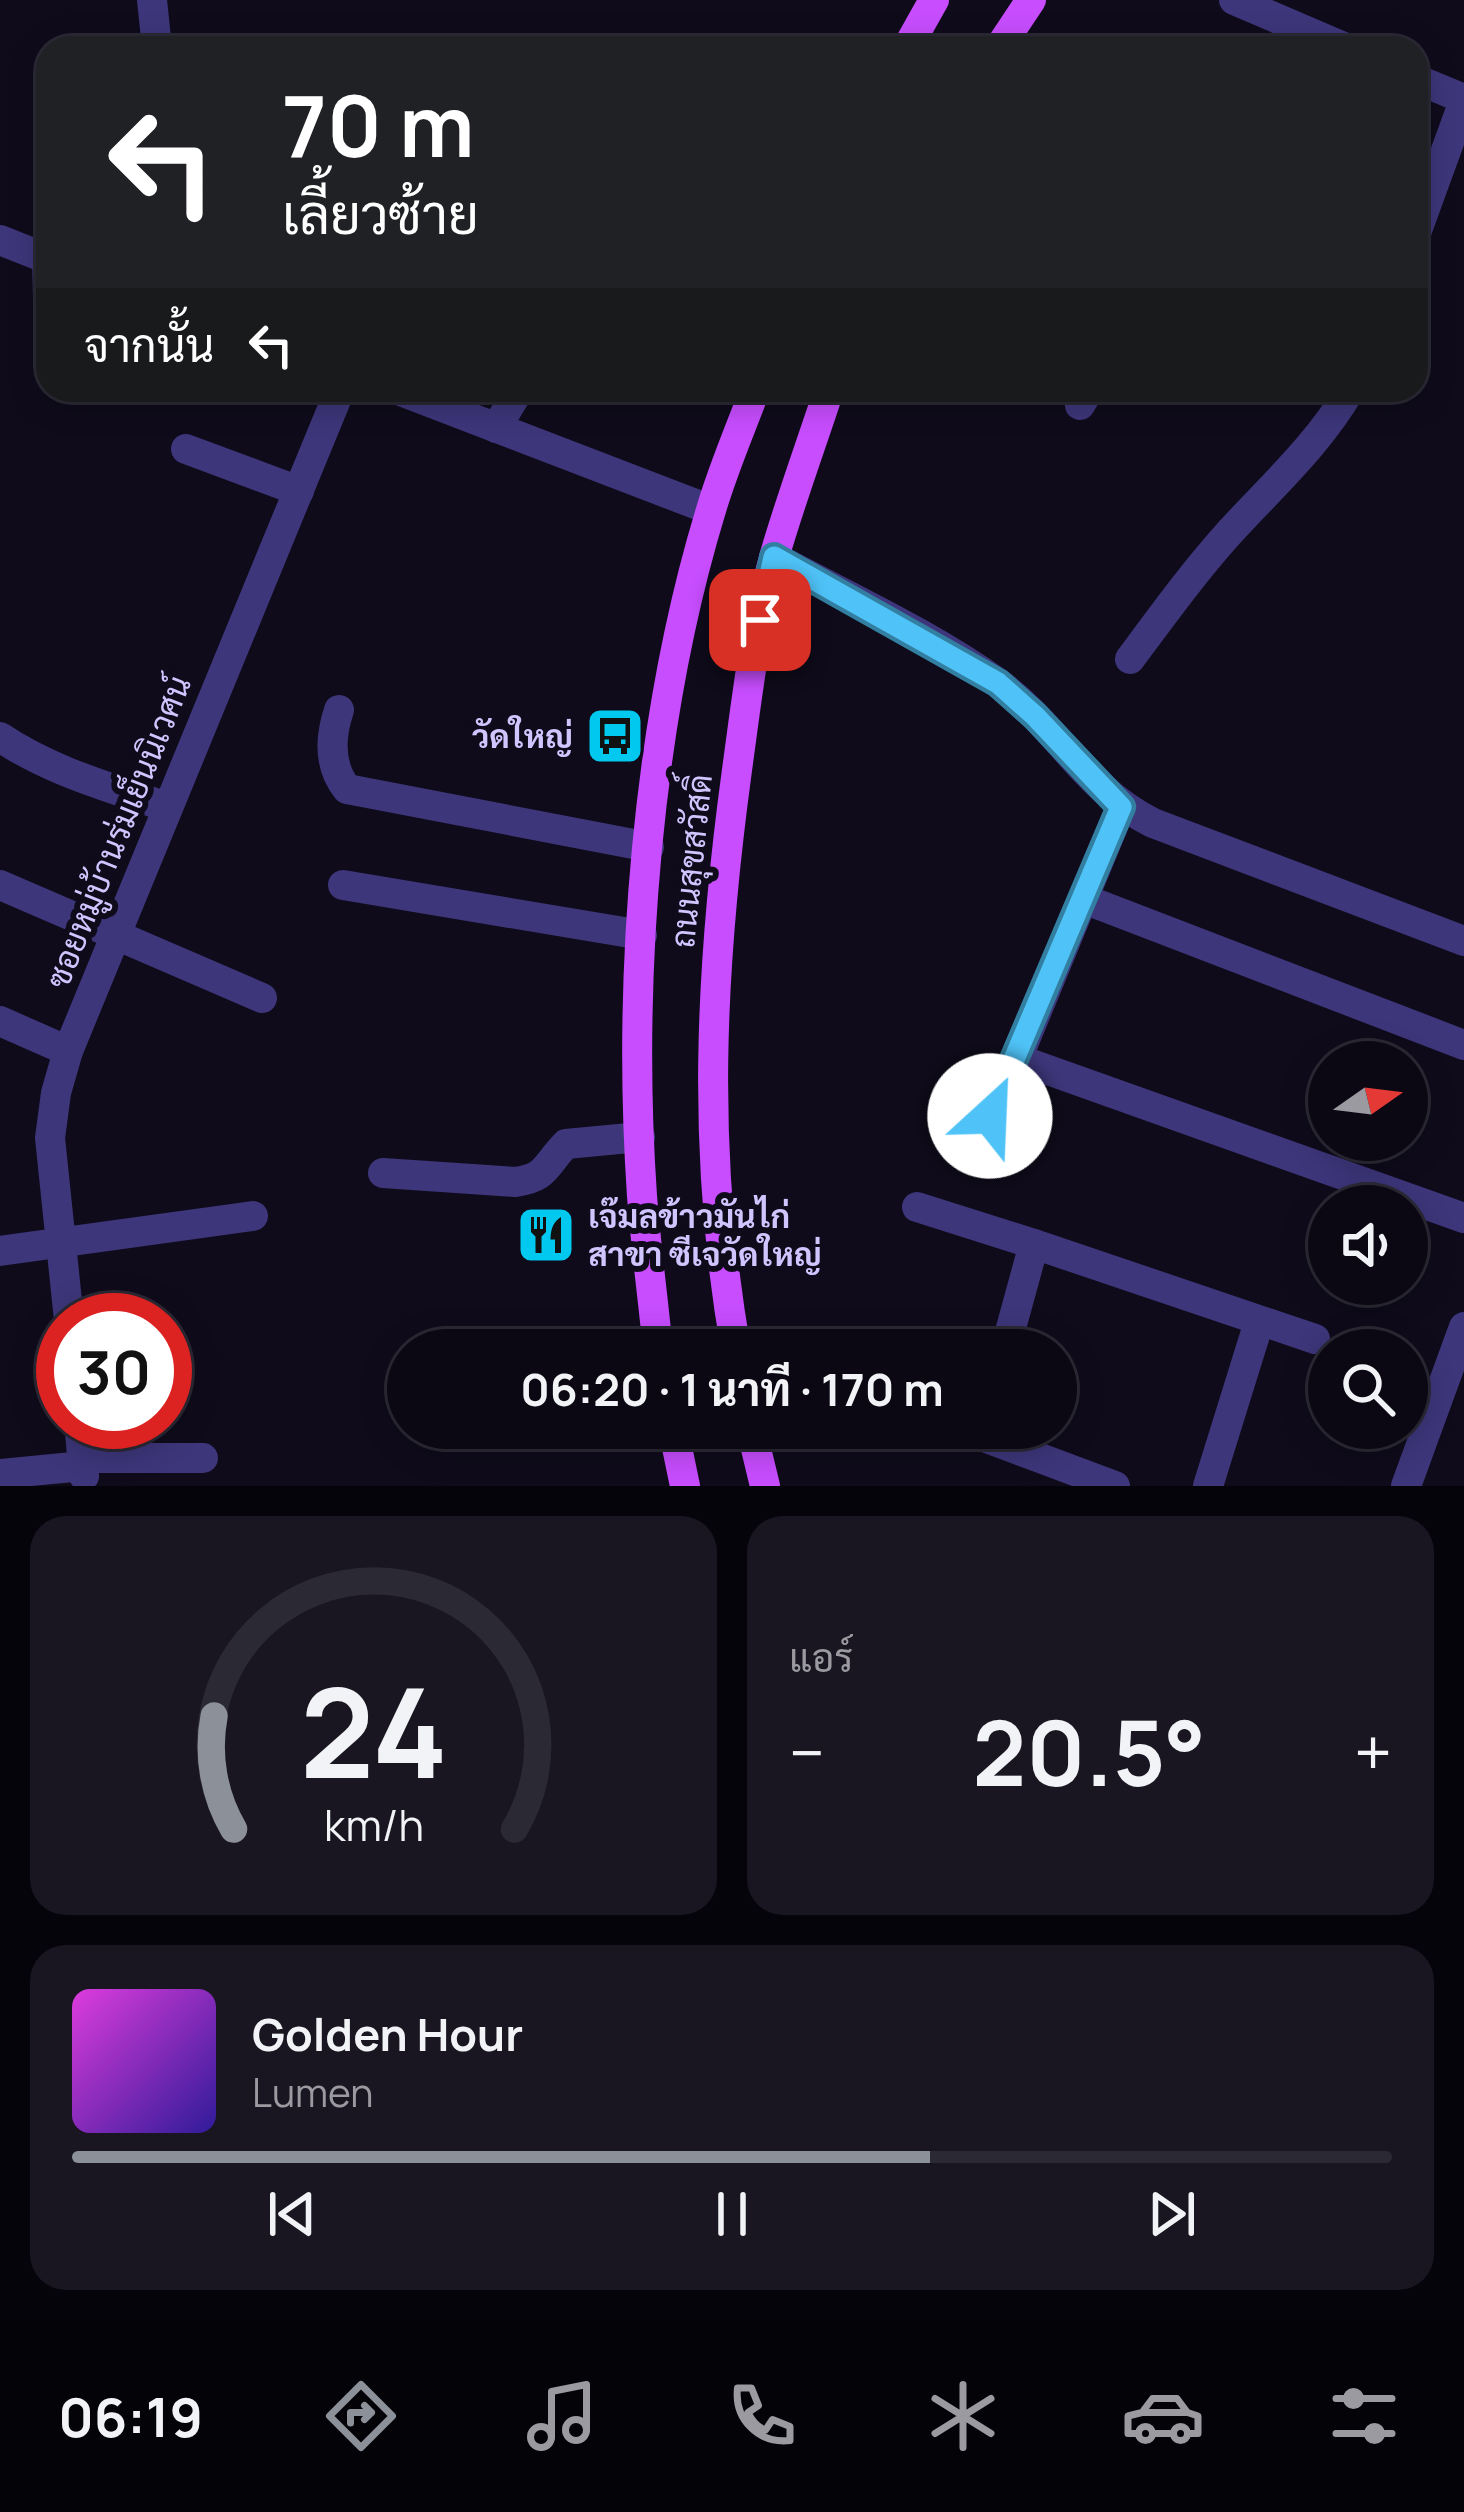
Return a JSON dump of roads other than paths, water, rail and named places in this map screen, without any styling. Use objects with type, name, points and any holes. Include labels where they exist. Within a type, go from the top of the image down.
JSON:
[{"type":"main road","points":[[914,36],[934,0]]},
{"type":"main road","points":[[1007,36],[1031,0]]},
{"type":"main road","name":"ถนนสุขสวัสดิ์","points":[[656,1329],[642,1196],[638,1057],[649,847],[664,719],[711,510],[751,402]]},
{"type":"main road","name":"ถนนสุขสวัสดิ์","points":[[738,1329],[719,1225],[710,1092],[718,909],[754,651],[774,557],[826,402]]},
{"type":"main road","points":[[678,1449],[685,1486]]},
{"type":"main road","points":[[756,1449],[765,1486]]},
{"type":"street","points":[[152,0],[156,36]]},
{"type":"street","points":[[1234,0],[1289,36]]},
{"type":"street","points":[[1428,84],[1464,100],[1428,200]]},
{"type":"street","points":[[0,240],[36,254]]},
{"type":"street","name":"ซอยหมู่บ้านร่มเย็นนิเวศน์","points":[[66,1293],[50,1138],[68,1051],[335,402]]},
{"type":"street","points":[[429,402],[711,510]]},
{"type":"street","points":[[496,428],[512,402]]},
{"type":"street","points":[[1130,659],[1187,583],[1296,463],[1343,402]]},
{"type":"street","points":[[186,449],[299,491]]},
{"type":"street","points":[[774,557],[998,683],[1121,807],[1464,941]]},
{"type":"street","points":[[339,710],[331,734],[332,756],[347,788],[649,847]]},
{"type":"street","points":[[0,737],[68,773],[167,807]]},
{"type":"street","points":[[990,1116],[1121,807]]},
{"type":"street","points":[[0,885],[262,998]]},
{"type":"street","points":[[343,885],[642,935]]},
{"type":"street","points":[[1084,898],[1464,1045]]},
{"type":"street","points":[[0,1022],[68,1051]]},
{"type":"street","points":[[1017,1059],[1464,1218]]},
{"type":"street","points":[[383,1173],[534,1180],[566,1144],[640,1137]]},
{"type":"street","points":[[917,1207],[1060,1249],[1308,1337]]},
{"type":"street","points":[[0,1251],[254,1216]]},
{"type":"street","points":[[1011,1329],[1034,1244]]},
{"type":"street","points":[[1208,1486],[1258,1322]]},
{"type":"street","points":[[1406,1486],[1464,1327]]},
{"type":"street","points":[[1019,1449],[1115,1486]]},
{"type":"street","points":[[0,1474],[203,1458]]},
{"type":"place","name":"วัดใหญ่","points":[[615,736]]},
{"type":"place","name":"เจ๊มลข้าวมันไก่ สาขา ซีเจวัดใหญ่","points":[[546,1235]]}]
